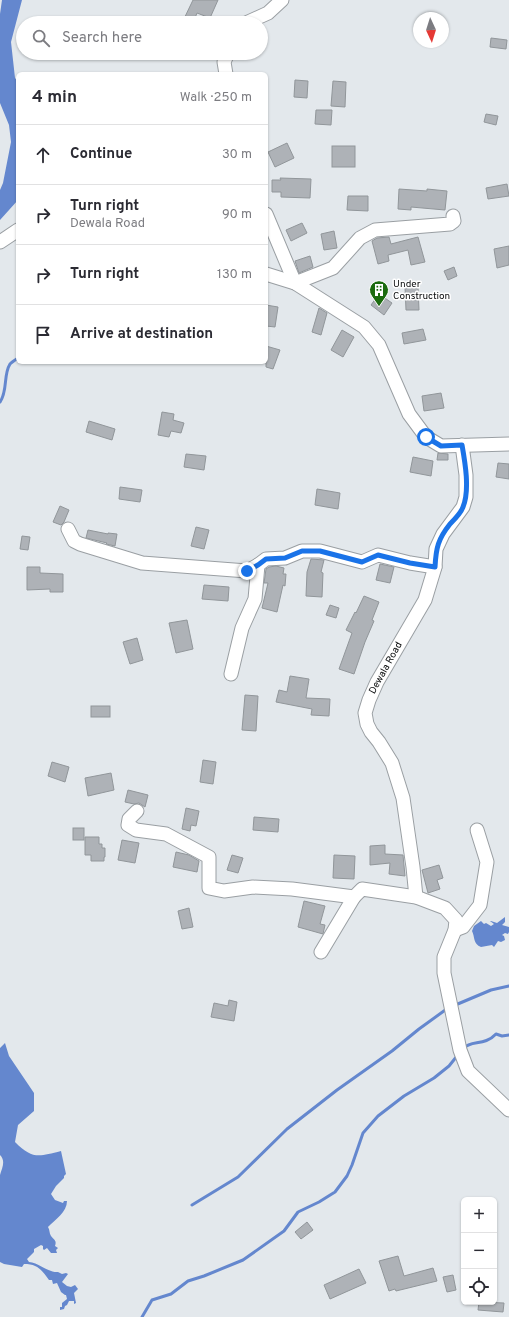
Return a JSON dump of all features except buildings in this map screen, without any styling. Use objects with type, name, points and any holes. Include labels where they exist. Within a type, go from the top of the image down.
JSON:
[{"type":"street","points":[[261,16],[268,13],[282,0]]},
{"type":"street","points":[[225,60],[226,72]]},
{"type":"street","points":[[295,283],[333,268],[360,238],[375,230],[450,224],[454,221],[453,216]]},
{"type":"street","points":[[268,219],[295,283]]},
{"type":"street","points":[[0,242],[16,231]]},
{"type":"street","points":[[268,275],[295,283],[364,327],[379,345],[408,414],[426,437],[441,446],[509,444]]},
{"type":"street","name":"Dewala Road","points":[[416,897],[403,798],[392,764],[379,742],[371,732],[367,724],[366,713],[369,700],[377,682],[425,600],[435,567],[436,549],[443,534],[463,508],[466,497],[466,475],[462,445]]},
{"type":"street","points":[[68,529],[74,541],[80,544],[142,563],[247,571],[266,559],[285,558],[302,551],[320,551],[362,562],[378,555],[410,563],[435,567]]},
{"type":"street","points":[[230,674],[242,628],[255,599],[258,565]]},
{"type":"street","points":[[137,810],[129,819],[128,825],[136,830],[166,834],[209,857],[209,888],[224,891],[253,887],[292,889],[354,896]]},
{"type":"street","points":[[455,930],[464,928],[480,905],[487,862],[477,830]]},
{"type":"street","points":[[321,952],[354,896],[362,889],[416,897],[445,908],[456,920],[455,930],[444,957],[444,973],[460,1050],[468,1071],[509,1110]]},
{"type":"water","points":[[2,0],[22,0],[18,16],[16,16],[16,23],[11,42],[16,79],[16,202],[0,220],[0,190],[3,183],[11,142],[9,125],[0,103],[0,14]]},
{"type":"water","points":[[505,917],[505,922],[502,925],[509,927],[509,932],[508,934],[505,933],[502,935],[504,936],[505,940],[501,942],[498,941],[494,947],[492,945],[481,947],[478,946],[472,931],[474,926],[481,921],[484,924],[486,923],[491,926],[494,924],[490,921],[497,923]]},
{"type":"water","points":[[5,1043],[9,1056],[34,1093],[34,1111],[18,1125],[15,1142],[21,1148],[31,1154],[36,1155],[46,1155],[61,1151],[66,1174],[51,1194],[55,1200],[63,1203],[64,1201],[67,1201],[63,1212],[48,1227],[50,1235],[55,1241],[55,1246],[58,1248],[56,1250],[57,1253],[51,1253],[47,1248],[44,1250],[43,1246],[41,1245],[34,1249],[34,1252],[27,1259],[29,1262],[51,1271],[68,1274],[62,1282],[71,1287],[75,1285],[78,1289],[74,1293],[76,1303],[74,1304],[74,1301],[69,1301],[64,1309],[60,1310],[62,1303],[67,1299],[66,1295],[61,1292],[57,1283],[53,1284],[52,1280],[49,1280],[36,1266],[24,1264],[22,1267],[0,1262],[0,1175],[3,1160],[0,1155],[0,1048]]},
{"type":"waterway","points":[[0,402],[4,393],[8,368],[10,364],[16,360]]},
{"type":"waterway","points":[[453,1006],[491,990],[509,986]]},
{"type":"waterway","points":[[192,1205],[238,1177],[287,1129],[448,1008]]},
{"type":"waterway","points":[[464,1048],[470,1044],[483,1042],[492,1038],[496,1034],[502,1036],[509,1035]]},
{"type":"waterway","points":[[142,1317],[152,1300],[171,1294],[188,1281],[243,1260],[284,1231],[298,1212],[335,1192],[347,1176],[363,1133],[378,1116],[404,1096],[434,1078],[449,1066],[457,1056]]},
{"type":"place","name":"Under Construction","points":[[379,307]]},
{"type":"route","points":[[247,571],[266,559],[285,558],[302,551],[320,551],[362,562],[378,555],[410,563],[435,567],[436,549],[443,534],[463,508],[466,497],[466,475],[462,445],[441,446],[426,437]]}]
